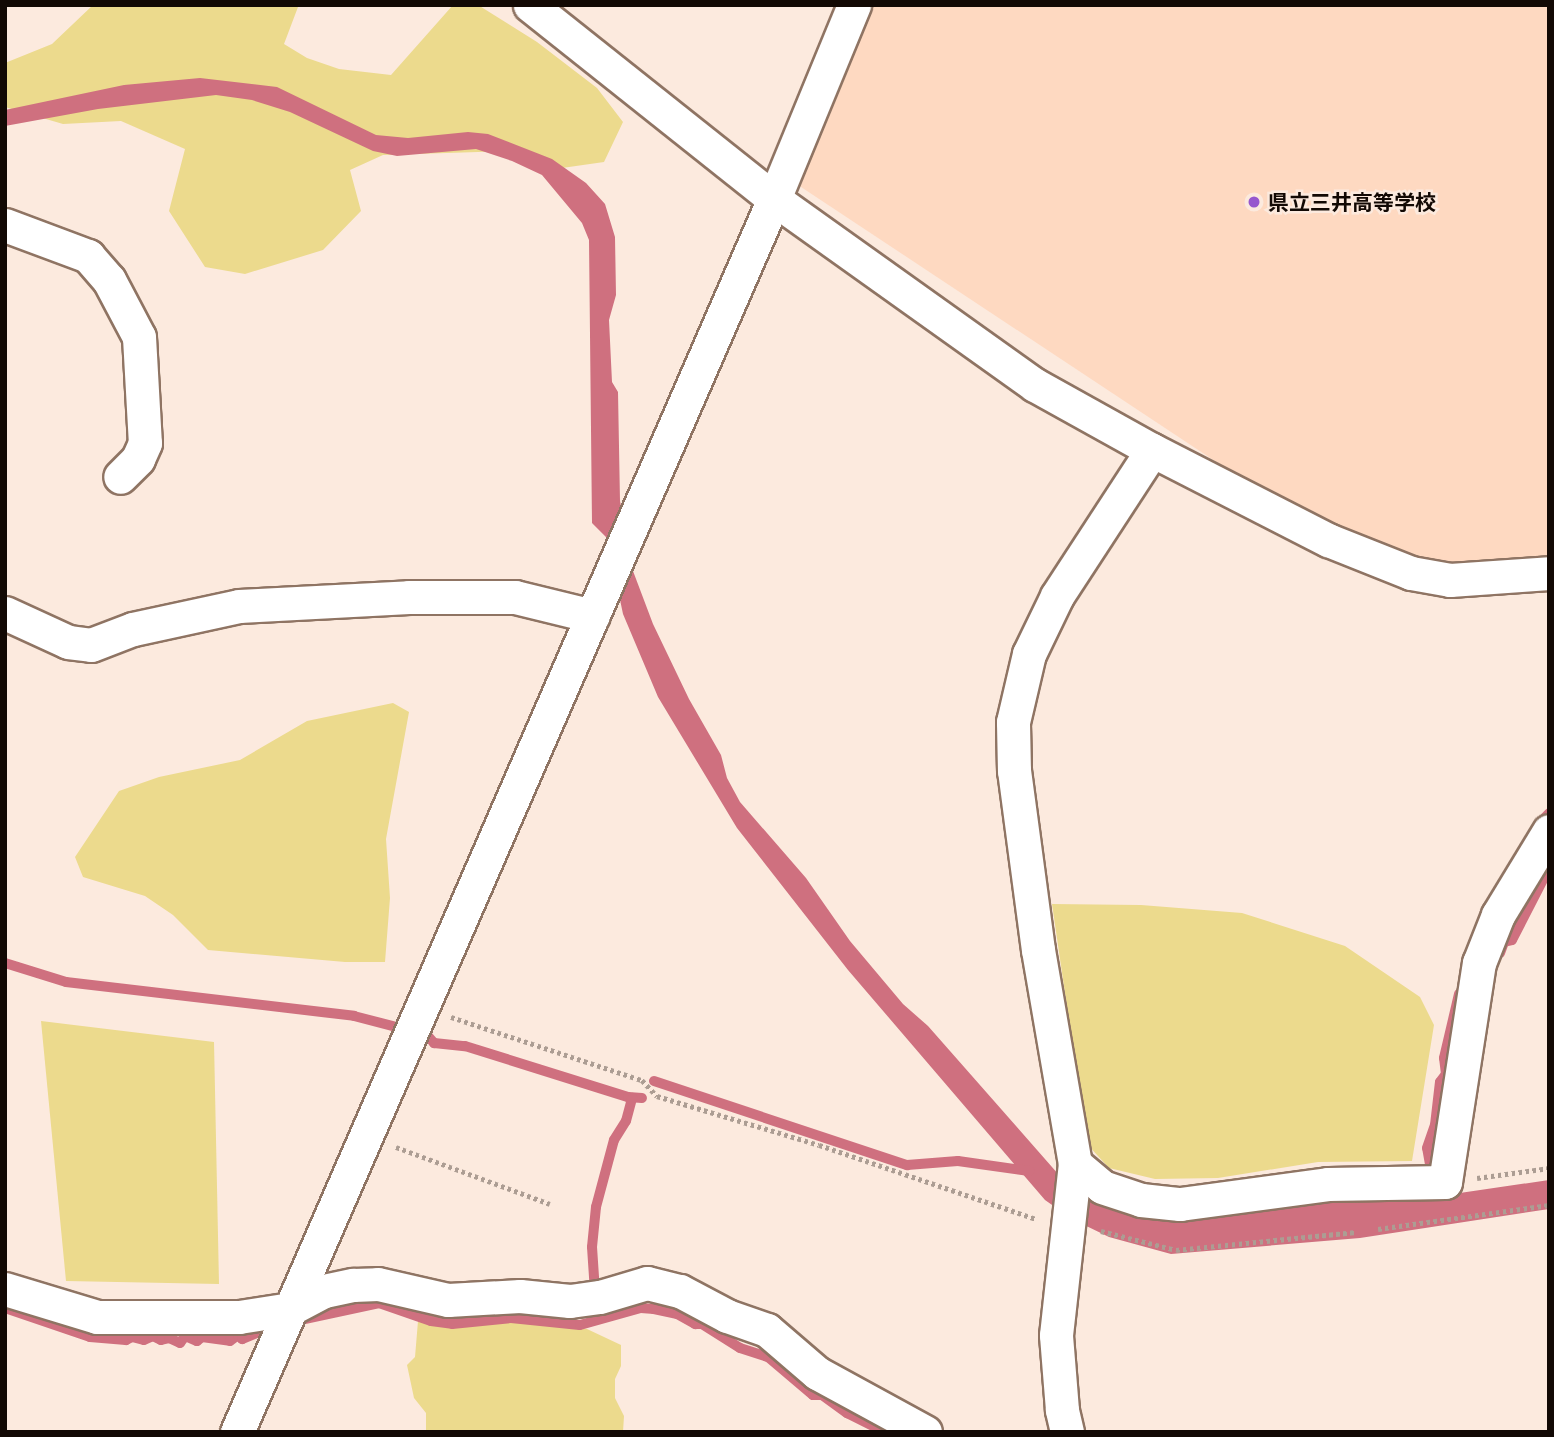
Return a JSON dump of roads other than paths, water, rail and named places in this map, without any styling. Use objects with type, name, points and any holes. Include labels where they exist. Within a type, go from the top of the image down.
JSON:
[{"type":"street","points":[[530,5],[774,199],[1035,385],[1152,450],[1328,540],[1411,573],[1450,580],[1549,573]]},
{"type":"street","points":[[237,1432],[774,199],[854,5]]},
{"type":"street","points":[[5,225],[89,256],[109,280],[139,337],[145,443],[138,459],[120,477]]},
{"type":"street","points":[[1068,1432],[1062,1410],[1056,1335],[1075,1164],[1038,950],[1014,771],[1013,722],[1029,654],[1057,596],[1152,450]]},
{"type":"street","points":[[5,613],[68,642],[91,645],[133,629],[239,606],[409,597],[515,597],[593,617]]},
{"type":"street","points":[[1075,1164],[1102,1187],[1140,1200],[1180,1204],[1328,1184],[1445,1182],[1479,963],[1498,915],[1549,831]]},
{"type":"street","points":[[5,1289],[97,1317],[239,1317],[290,1309],[324,1291],[352,1285],[378,1284],[448,1300],[520,1296],[570,1301],[600,1297],[647,1283],[680,1291],[727,1316],[767,1331],[817,1373],[925,1432]]},
{"type":"waterway","points":[[1538,825],[1549,813]]},
{"type":"waterway","points":[[1500,953],[1504,942],[1512,940],[1549,868]]},
{"type":"waterway","points":[[5,963],[66,982],[354,1016],[427,1035],[434,1043],[465,1046],[628,1097],[642,1098]]},
{"type":"waterway","points":[[1431,1170],[1427,1148],[1435,1125],[1440,1082],[1446,1074],[1444,1058],[1459,994]]},
{"type":"waterway","points":[[654,1081],[907,1165],[958,1161],[1029,1171]]},
{"type":"waterway","points":[[595,1292],[592,1247],[596,1207],[614,1140],[626,1121],[632,1098]]},
{"type":"waterway","points":[[300,1320],[379,1303],[431,1321],[452,1324],[511,1318],[580,1325],[641,1308],[654,1309],[702,1324],[740,1348],[768,1357],[813,1395],[822,1395],[847,1413],[885,1432]]},
{"type":"waterway","points":[[5,1308],[90,1337],[126,1340],[132,1337],[144,1340],[153,1336],[180,1343],[185,1336],[197,1341],[202,1337],[230,1341],[238,1335],[242,1339],[272,1327]]},
{"type":"place","name":"県立三井高等学校","points":[[1254,202]]}]
